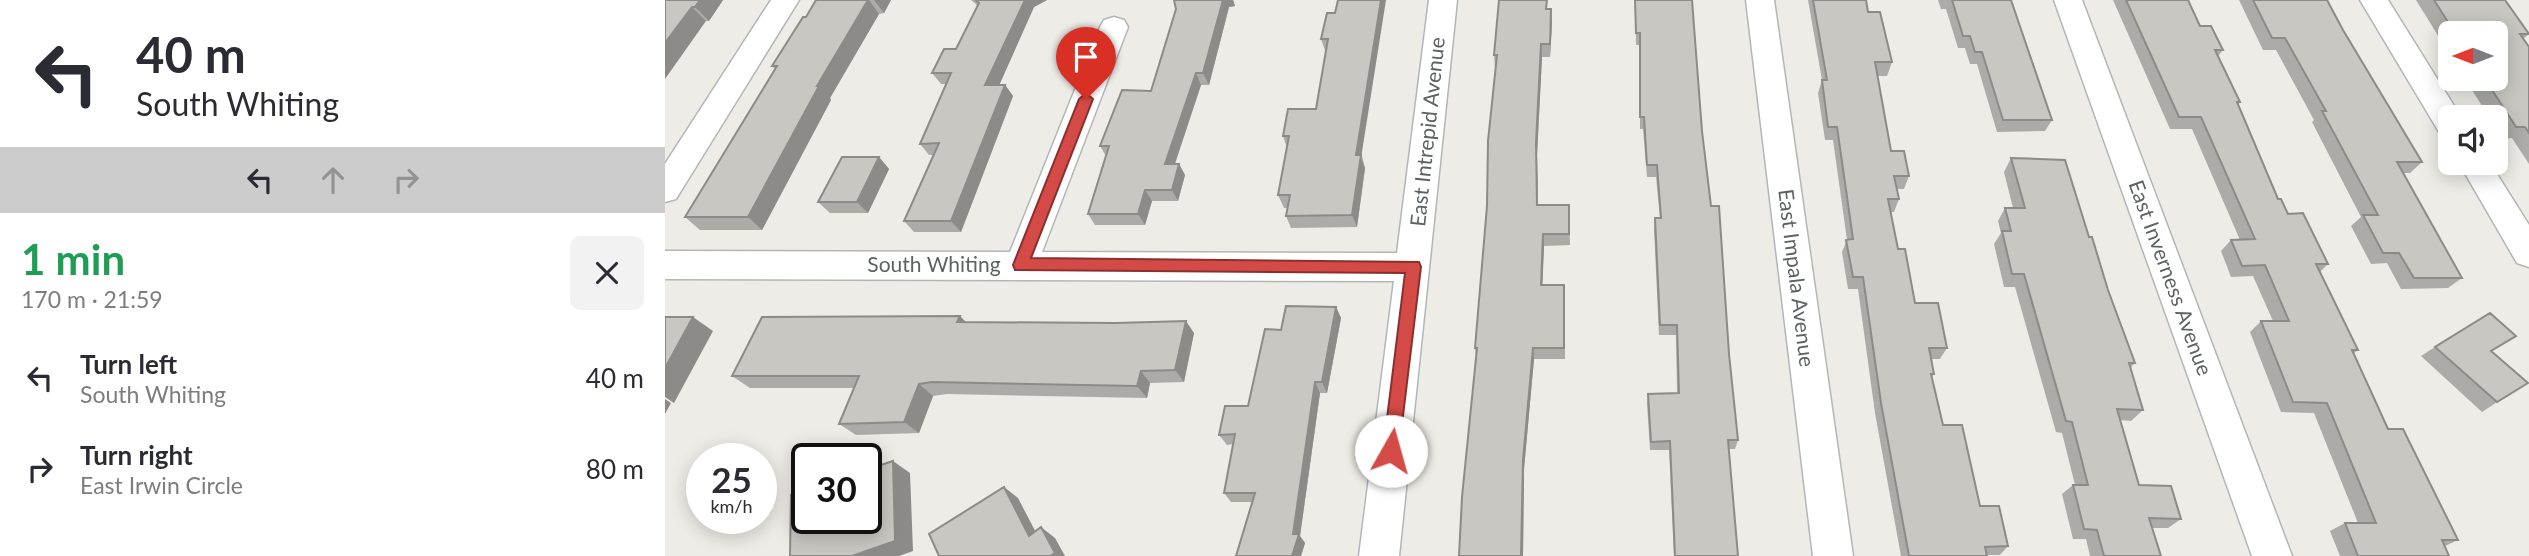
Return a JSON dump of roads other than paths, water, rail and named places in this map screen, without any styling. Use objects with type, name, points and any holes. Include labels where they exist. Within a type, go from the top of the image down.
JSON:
[{"type":"street","points":[[665,190],[785,0]]},
{"type":"street","name":"East Intrepid Avenue","points":[[1379,556],[1443,0]]},
{"type":"street","name":"East Impala Avenue","points":[[1760,0],[1833,556]]},
{"type":"street","name":"East Inverness Avenue","points":[[2068,0],[2272,556]]},
{"type":"street","points":[[2374,0],[2438,105]]},
{"type":"street","points":[[1021,265],[1114,27]]},
{"type":"street","points":[[2481,175],[2529,253]]},
{"type":"street","name":"South Whiting","points":[[665,265],[1413,267]]}]
